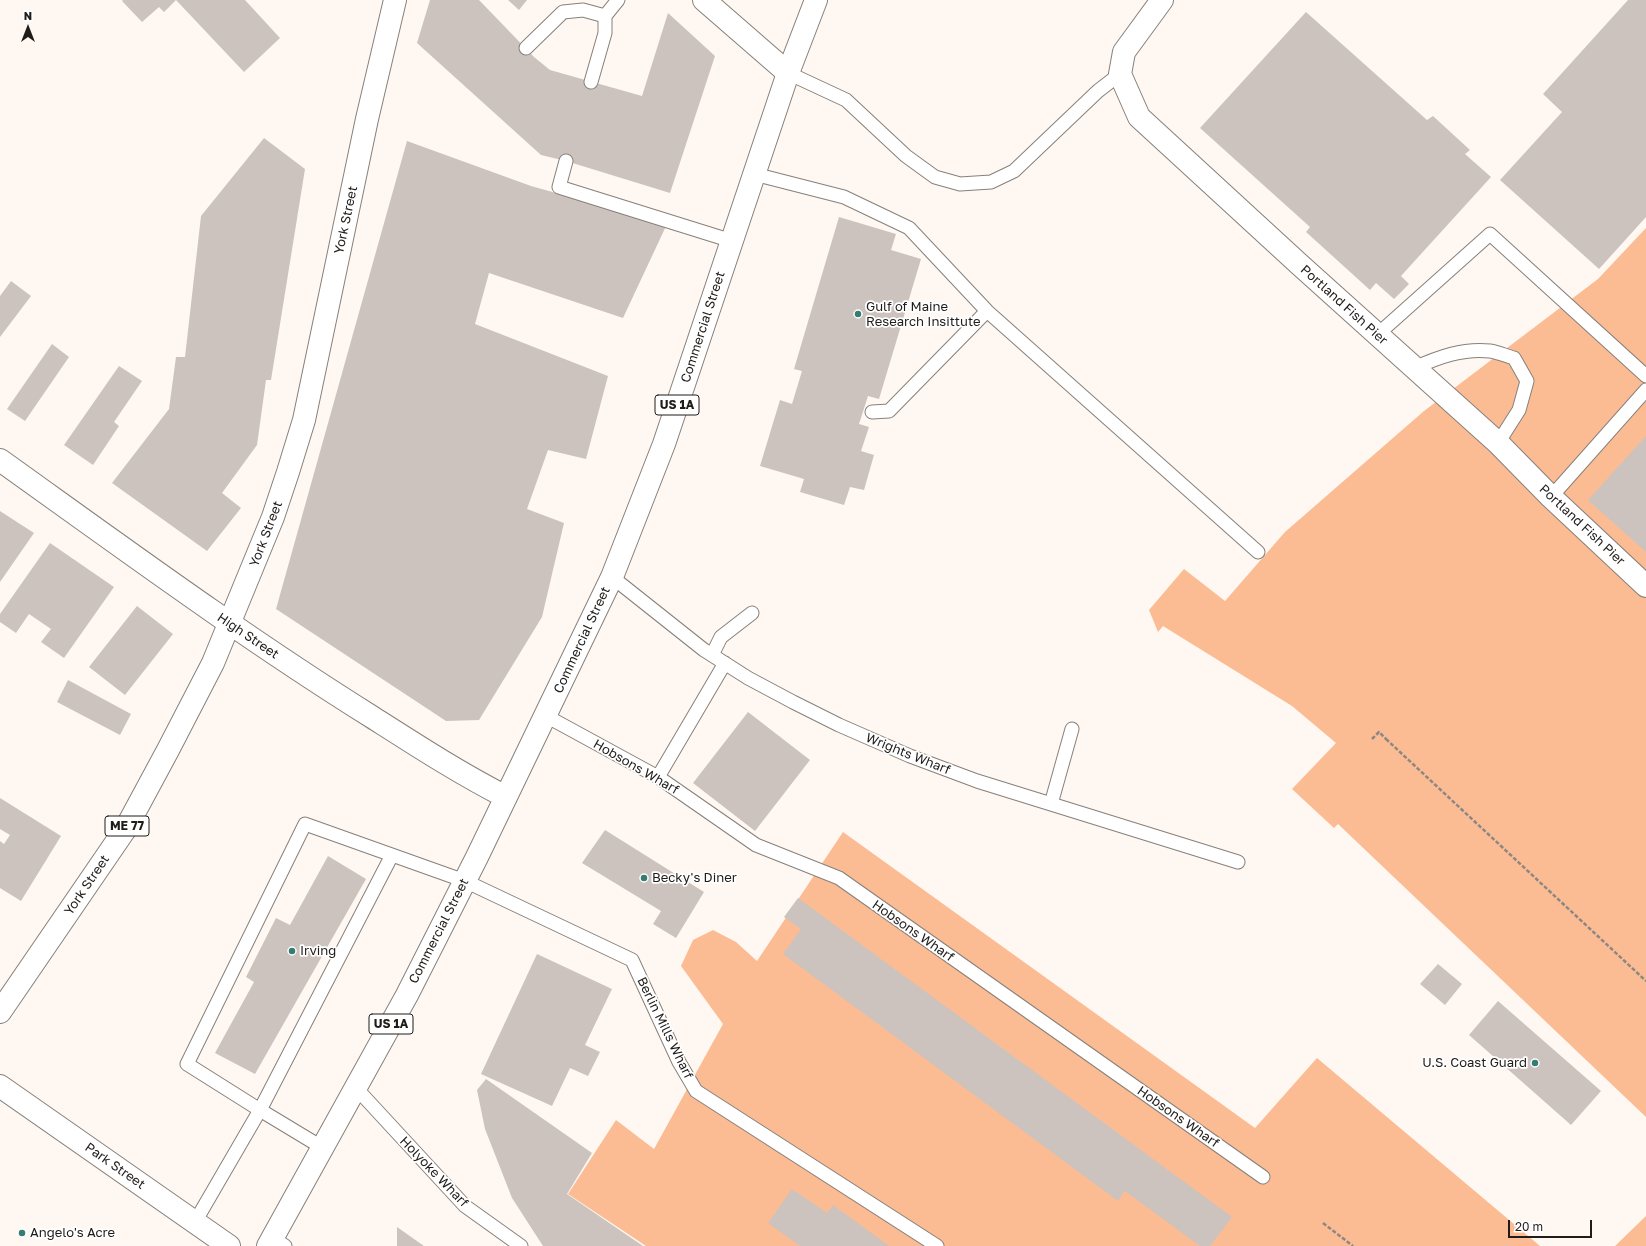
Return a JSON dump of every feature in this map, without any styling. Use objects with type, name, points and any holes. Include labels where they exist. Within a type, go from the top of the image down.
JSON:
[{"type":"main road","name":"York Street","points":[[0,1012],[126,828],[213,663],[273,517],[304,420],[330,301],[344,224],[394,0]]},
{"type":"main road","points":[[704,0],[788,73]]},
{"type":"main road","name":"Commercial Street","points":[[276,1243],[323,1148],[407,996],[546,716],[612,577],[664,444],[788,73],[816,0]]},
{"type":"main road","points":[[1120,74],[1124,52],[1162,0]]},
{"type":"main road","name":"Portland Fish Pier","points":[[1120,74],[1139,117],[1377,335],[1498,443],[1551,497],[1646,586]]},
{"type":"main road","name":"High Street","points":[[0,460],[229,624],[324,687],[441,761],[467,777],[506,797]]},
{"type":"main road","name":"Park Street","points":[[0,1086],[229,1246]]},
{"type":"lane","points":[[591,82],[605,33],[604,16],[618,0]]},
{"type":"lane","points":[[526,48],[563,12],[583,10],[604,16]]},
{"type":"lane","points":[[788,73],[846,100],[906,156],[935,177],[960,184],[991,182],[1014,171],[1098,91],[1120,74]]},
{"type":"lane","points":[[566,161],[559,187],[732,241]]},
{"type":"lane","points":[[754,174],[844,197],[909,228],[987,311],[1258,552]]},
{"type":"lane","points":[[1377,335],[1490,234],[1646,376]]},
{"type":"lane","points":[[872,412],[889,411],[987,311]]},
{"type":"lane","points":[[1414,368],[1442,356],[1467,351],[1491,351],[1514,358],[1527,381],[1519,410],[1498,443]]},
{"type":"lane","points":[[1551,497],[1646,390]]},
{"type":"lane","name":"Wrights Wharf","points":[[612,577],[724,663],[793,702],[839,725],[882,744],[977,781],[1238,862]]},
{"type":"lane","points":[[712,655],[721,637],[752,613]]},
{"type":"lane","points":[[658,777],[724,663]]},
{"type":"lane","name":"Hobsons Wharf","points":[[546,716],[658,777],[756,845],[839,878],[1263,1177]]},
{"type":"lane","points":[[1051,804],[1072,729]]},
{"type":"lane","name":"Berlin Mills Wharf","points":[[260,1110],[187,1064],[305,824],[465,881],[632,960],[679,1062],[696,1090],[936,1246]]},
{"type":"lane","points":[[195,1222],[260,1110],[392,855]]},
{"type":"lane","name":"Holyoke Wharf","points":[[356,1088],[465,1206],[521,1246]]},
{"type":"lane","points":[[260,1110],[323,1148]]},
{"type":"path","points":[[1372,739],[1379,732],[1646,981]]},
{"type":"path","points":[[1386,738],[1426,777]]},
{"type":"path","points":[[1323,1224],[1353,1246]]},
{"type":"shaded area","points":[[1646,228],[1646,1117],[1338,824],[1334,828],[1292,789],[1336,743],[1292,706],[1163,626],[1158,632],[1149,610],[1184,569],[1225,601],[1285,532],[1424,411],[1598,279]]},
{"type":"shaded area","points":[[843,832],[1255,1128],[1317,1058],[1540,1246],[646,1246],[568,1194],[616,1120],[654,1149],[723,1024],[681,966],[693,940],[713,930],[736,942],[757,961]]},
{"type":"shaded area","points":[[1646,1216],[1646,1246],[1615,1246]]},
{"type":"building","points":[[176,0],[164,12],[159,7],[142,22],[122,1]]},
{"type":"building","points":[[176,0],[245,0],[280,38],[244,72]]},
{"type":"building","points":[[430,0],[479,0],[534,57],[550,70],[642,96],[668,13],[715,56],[670,193],[566,161],[541,155],[417,43]]},
{"type":"building","points":[[508,0],[527,0],[519,10]]},
{"type":"building","points":[[1628,0],[1646,0],[1646,217],[1599,269],[1500,180],[1562,112],[1543,94]]},
{"type":"building","points":[[1306,12],[1427,120],[1433,116],[1470,150],[1465,154],[1491,177],[1401,276],[1409,284],[1394,299],[1376,283],[1370,290],[1306,232],[1310,227],[1200,128]]},
{"type":"building","points":[[264,138],[305,169],[271,380],[266,380],[257,445],[222,493],[241,508],[207,551],[112,483],[169,409],[176,357],[185,357],[201,216]]},
{"type":"building","points":[[407,141],[531,186],[667,224],[623,318],[489,273],[475,324],[608,376],[586,459],[548,450],[527,509],[564,523],[542,617],[479,720],[446,721],[276,609]]},
{"type":"building","name":"Gulf of Maine Research Insittute","points":[[839,217],[896,234],[891,250],[921,259],[879,399],[868,396],[859,424],[869,427],[861,451],[874,455],[864,490],[850,487],[844,505],[800,492],[804,479],[760,466],[780,400],[792,404],[802,371],[794,369]]},
{"type":"building","points":[[11,281],[31,296],[0,337],[0,296]]},
{"type":"building","points":[[52,344],[69,357],[25,421],[7,409]]},
{"type":"building","points":[[119,366],[142,381],[114,422],[119,426],[93,465],[64,445]]},
{"type":"building","points":[[1646,436],[1646,552],[1588,500]]},
{"type":"building","points":[[0,511],[34,533],[0,582]]},
{"type":"building","points":[[50,543],[114,587],[64,658],[41,642],[51,629],[29,614],[16,633],[0,622],[0,614]]},
{"type":"building","points":[[137,606],[173,634],[125,695],[89,667]]},
{"type":"building","points":[[68,680],[131,714],[120,735],[57,702]]},
{"type":"building","points":[[748,712],[810,760],[755,831],[693,783]]},
{"type":"building","points":[[0,798],[61,836],[21,901],[0,888],[0,841],[4,844],[10,835],[0,829]]},
{"type":"building","name":"Becky's Diner","points":[[605,830],[704,892],[676,938],[653,924],[661,911],[582,863]]},
{"type":"building","name":"Irving","points":[[328,856],[366,879],[255,1074],[215,1053],[254,982],[246,977],[276,918],[290,925]]},
{"type":"building","points":[[798,898],[1232,1217],[1210,1246],[1200,1246],[1125,1191],[1118,1201],[783,954],[801,929],[784,917]]},
{"type":"building","points":[[537,954],[612,989],[585,1045],[600,1052],[588,1076],[570,1068],[552,1106],[481,1074]]},
{"type":"building","points":[[1438,964],[1462,984],[1445,1005],[1420,984]]},
{"type":"building","name":"U.S. Coast Guard","points":[[1498,1001],[1601,1091],[1571,1125],[1469,1035]]},
{"type":"building","points":[[486,1079],[592,1153],[567,1194],[643,1246],[543,1246],[512,1198],[485,1129],[477,1090]]},
{"type":"building","points":[[792,1189],[827,1213],[833,1205],[889,1246],[800,1246],[768,1223]]},
{"type":"building","points":[[397,1227],[424,1246],[397,1246]]},
{"type":"place","name":"Gulf of Maine Research Insittute","points":[[858,314]]},
{"type":"place","name":"Becky's Diner","points":[[644,878]]},
{"type":"place","name":"Irving","points":[[292,951]]},
{"type":"place","name":"U.S. Coast Guard","points":[[1535,1063]]},
{"type":"place","name":"Angelo's Acre","points":[[22,1233]]}]
